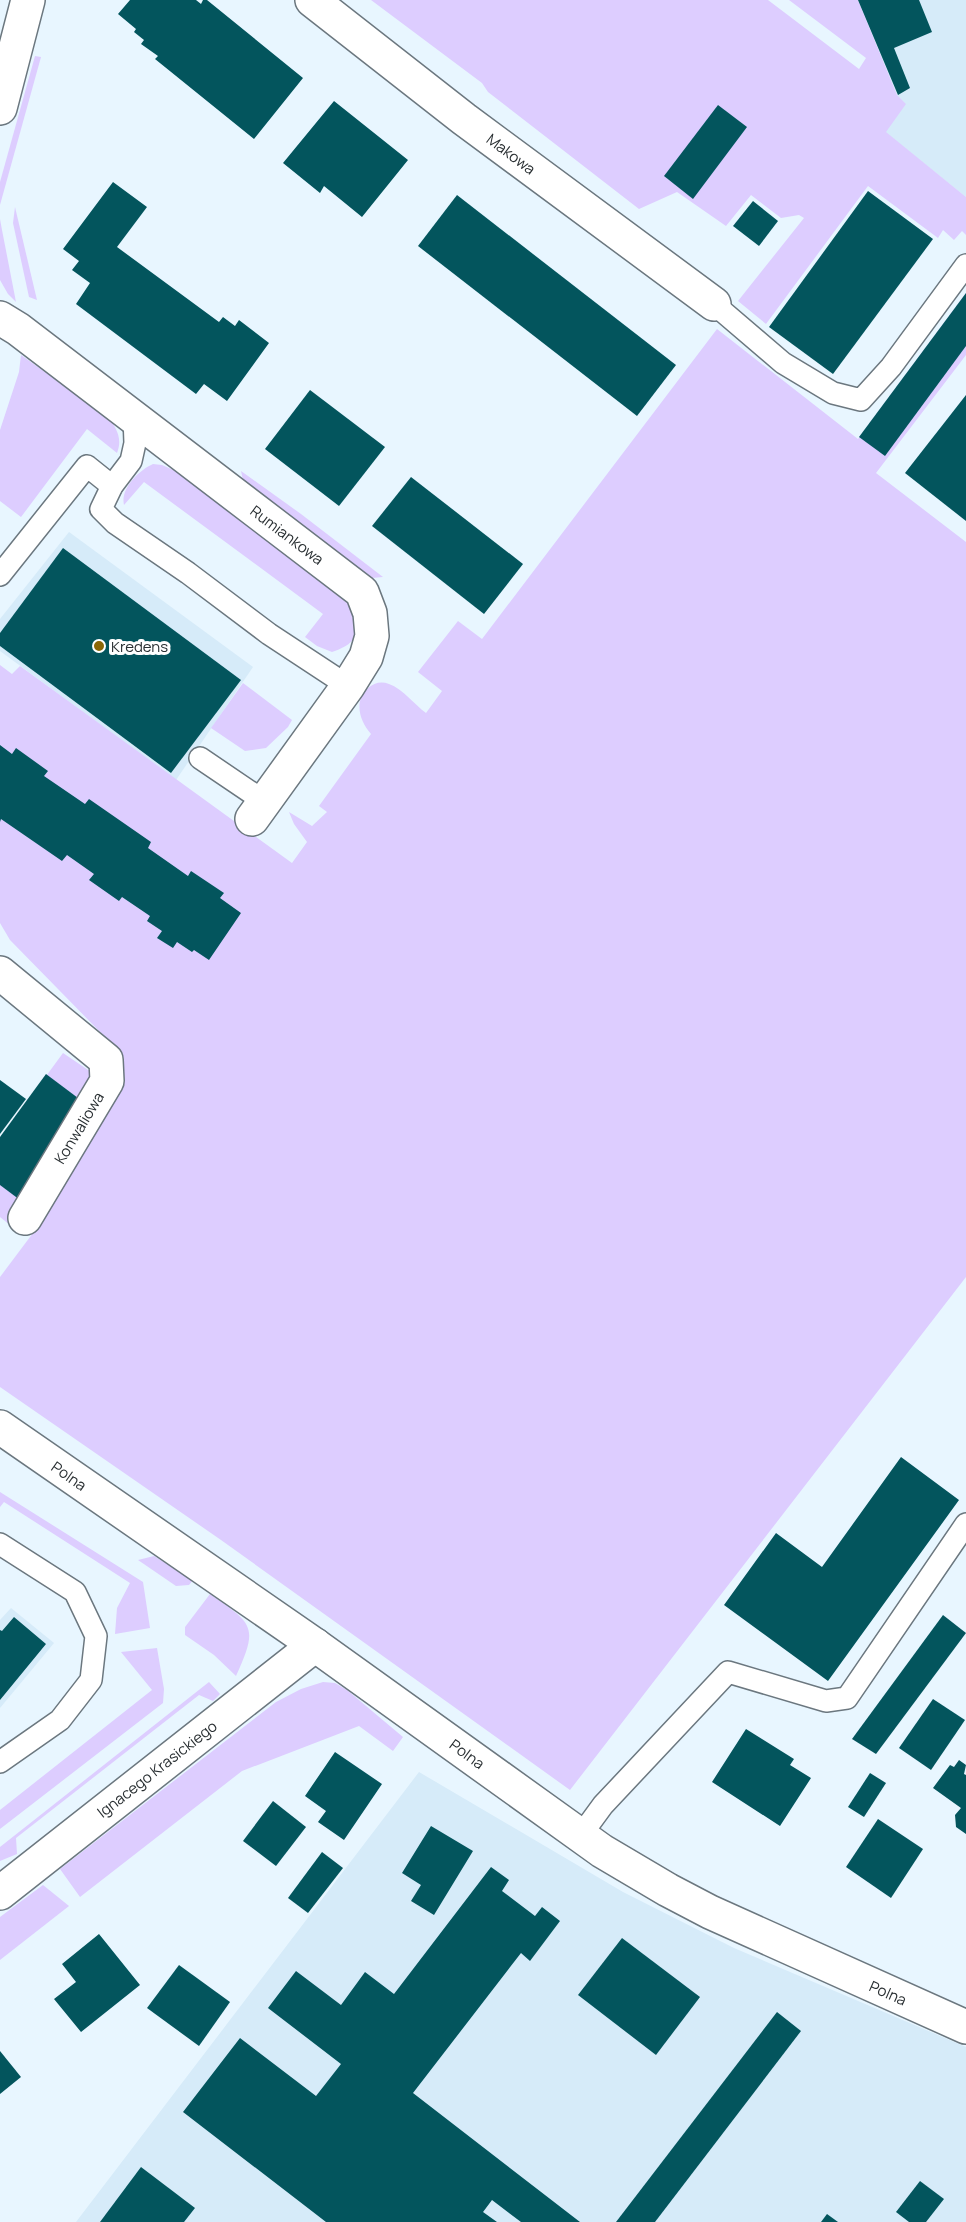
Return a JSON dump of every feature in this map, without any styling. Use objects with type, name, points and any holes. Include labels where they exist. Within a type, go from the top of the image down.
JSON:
[{"type":"street","points":[[0,108],[28,0]]},
{"type":"street","name":"Makowa","points":[[312,0],[464,119],[714,304]]},
{"type":"street","name":"Rumiankowa","points":[[0,318],[18,329],[362,592],[370,613],[372,636],[366,657],[348,686],[258,811]]},
{"type":"street","name":"Konwaliowa","points":[[0,973],[106,1060],[107,1081],[25,1218]]},
{"type":"street","name":"Polna","points":[[0,1427],[315,1645],[602,1851],[710,1912],[966,2027]]},
{"type":"street","name":"Ignacego Krasickiego","points":[[0,1893],[315,1645]]},
{"type":"lane","points":[[714,304],[783,363],[833,393],[861,400],[891,367],[966,265]]},
{"type":"lane","points":[[134,417],[135,442],[131,461],[112,486],[101,509],[115,523],[188,573],[269,634],[348,686]]},
{"type":"lane","points":[[0,575],[87,466],[112,486]]},
{"type":"lane","points":[[200,758],[258,811]]},
{"type":"lane","points":[[581,1835],[603,1805],[728,1672],[826,1701],[847,1698],[966,1524]]},
{"type":"lane","points":[[0,1544],[75,1592],[96,1636],[91,1680],[85,1688],[60,1720],[0,1762]]},
{"type":"shaded area","points":[[371,0],[768,0],[859,69],[866,58],[789,0],[858,0],[897,95],[906,104],[886,132],[966,197],[966,235],[962,231],[954,240],[943,230],[938,238],[868,186],[766,324],[738,301],[804,218],[799,215],[781,218],[751,195],[726,226],[677,192],[639,209],[488,92],[482,83]]},
{"type":"shaded area","points":[[858,0],[966,0],[966,197],[885,132],[897,95]]},
{"type":"shaded area","points":[[35,56],[41,57],[0,205],[0,182]]},
{"type":"shaded area","points":[[15,207],[37,300],[29,297],[13,223]]},
{"type":"shaded area","points":[[0,219],[16,302],[0,280]]},
{"type":"shaded area","points":[[966,293],[966,355],[876,473],[966,542],[966,1277],[570,1790],[221,1540],[0,1387],[0,1277],[33,1233],[32,1225],[88,1137],[117,1098],[124,1060],[106,1038],[10,940],[0,923],[0,665],[12,674],[20,666],[292,863],[307,842],[294,824],[289,812],[312,826],[327,812],[319,806],[371,734],[361,717],[359,705],[363,693],[375,684],[389,684],[404,693],[426,713],[442,691],[418,672],[458,621],[482,639],[717,329],[858,439]]},
{"type":"shaded area","points":[[21,355],[107,416],[116,429],[119,448],[117,453],[87,429],[21,517],[0,501],[0,430],[19,372]]},
{"type":"shaded area","points":[[153,464],[178,472],[355,609],[355,632],[352,641],[332,652],[317,646],[305,637],[323,614],[144,482],[124,505],[125,493],[132,481]]},
{"type":"shaded area","points":[[241,471],[383,577],[372,578],[243,480]]},
{"type":"shaded area","points":[[69,532],[253,667],[176,780],[0,651],[0,619]]},
{"type":"shaded area","points":[[243,683],[292,720],[288,727],[266,748],[245,751],[211,728]]},
{"type":"shaded area","points":[[63,1053],[97,1076],[21,1196],[10,1225],[0,1217],[0,1139]]},
{"type":"shaded area","points":[[0,1492],[143,1582],[150,1628],[115,1634],[117,1608],[130,1583],[4,1502],[0,1507]]},
{"type":"shaded area","points":[[154,1556],[193,1580],[189,1585],[176,1586],[138,1560]]},
{"type":"shaded area","points":[[210,1594],[235,1612],[248,1628],[248,1646],[236,1676],[214,1655],[185,1635],[185,1627]]},
{"type":"shaded area","points":[[11,1608],[54,1643],[0,1708],[0,1620]]},
{"type":"shaded area","points":[[157,1648],[164,1689],[163,1703],[0,1829],[0,1810],[152,1690],[121,1652]]},
{"type":"shaded area","points":[[209,1682],[220,1694],[213,1701],[199,1695],[16,1838],[17,1854],[0,1861],[0,1847]]},
{"type":"shaded area","points":[[323,1682],[335,1683],[347,1690],[403,1737],[393,1751],[359,1726],[242,1771],[80,1897],[60,1869],[276,1702],[301,1689]]},
{"type":"shaded area","points":[[419,1772],[623,1892],[734,1948],[966,2047],[966,2222],[76,2222]]},
{"type":"shaded area","points":[[43,1885],[69,1906],[0,1960],[0,1917]]},
{"type":"building","points":[[130,0],[196,0],[201,4],[203,0],[207,0],[303,78],[254,139],[155,59],[158,56],[141,44],[144,40],[134,32],[136,29],[118,14]]},
{"type":"building","points":[[858,0],[919,0],[932,32],[894,48],[910,88],[898,95]]},
{"type":"building","points":[[334,101],[408,160],[362,217],[324,186],[320,193],[283,163]]},
{"type":"building","points":[[718,105],[747,127],[693,199],[664,176]]},
{"type":"building","points":[[113,182],[147,207],[117,247],[219,322],[223,317],[235,326],[239,320],[269,343],[227,401],[204,384],[196,394],[76,304],[90,283],[72,270],[79,261],[63,249]]},
{"type":"building","points":[[868,191],[933,239],[833,374],[769,327]]},
{"type":"building","points":[[457,195],[676,365],[637,416],[418,246]]},
{"type":"building","points":[[753,201],[778,221],[759,246],[733,226]]},
{"type":"building","points":[[966,293],[966,346],[885,456],[859,437]]},
{"type":"building","points":[[310,390],[385,447],[339,506],[265,449]]},
{"type":"building","points":[[966,395],[966,521],[905,473]]},
{"type":"building","points":[[411,477],[523,564],[484,614],[372,526]]},
{"type":"building","points":[[63,548],[241,680],[171,773],[0,646],[0,633]]},
{"type":"building","points":[[0,745],[12,754],[16,748],[48,771],[44,776],[85,804],[89,799],[151,842],[148,848],[188,876],[191,871],[224,893],[220,898],[241,913],[209,960],[177,942],[173,948],[157,938],[162,931],[147,921],[150,916],[122,897],[119,901],[89,880],[94,874],[67,855],[62,861],[1,819],[0,822]]},
{"type":"building","points":[[46,1074],[90,1107],[20,1200],[0,1185],[0,1137]]},
{"type":"building","points":[[0,1080],[26,1099],[0,1134]]},
{"type":"building","points":[[901,1457],[959,1500],[828,1681],[724,1605],[776,1533],[822,1567]]},
{"type":"building","points":[[943,1615],[966,1633],[876,1754],[852,1739]]},
{"type":"building","points":[[14,1617],[46,1644],[0,1700],[0,1630],[2,1631]]},
{"type":"building","points":[[933,1699],[965,1720],[931,1770],[899,1748]]},
{"type":"building","points":[[746,1729],[794,1759],[790,1765],[811,1778],[780,1826],[712,1782]]},
{"type":"building","points":[[335,1752],[382,1784],[344,1840],[318,1822],[326,1811],[305,1796]]},
{"type":"building","points":[[959,1760],[966,1765],[964,1774],[966,1775],[966,1834],[956,1827],[955,1815],[961,1808],[933,1788],[950,1765],[954,1767]]},
{"type":"building","points":[[870,1773],[886,1783],[864,1817],[848,1807]]},
{"type":"building","points":[[273,1801],[306,1827],[276,1866],[243,1841]]},
{"type":"building","points":[[878,1819],[923,1849],[891,1898],[846,1867]]},
{"type":"building","points":[[431,1826],[473,1851],[434,1915],[411,1901],[421,1885],[402,1873]]},
{"type":"building","points":[[322,1852],[343,1868],[308,1913],[288,1898]]},
{"type":"building","points":[[491,1867],[509,1880],[502,1891],[535,1916],[542,1907],[560,1921],[530,1961],[521,1953],[413,2093],[580,2222],[521,2222],[492,2200],[483,2212],[497,2222],[326,2222],[183,2112],[240,2038],[316,2096],[341,2064],[268,2008],[296,1971],[341,2005],[365,1972],[394,1994]]},
{"type":"building","points":[[99,1934],[140,1985],[81,2032],[54,1999],[76,1982],[62,1964]]},
{"type":"building","points":[[622,1938],[700,1997],[656,2055],[578,1995]]},
{"type":"building","points":[[179,1965],[230,2002],[199,2046],[147,2008]]},
{"type":"building","points":[[777,2012],[801,2031],[655,2222],[616,2222]]},
{"type":"building","points":[[0,2051],[21,2077],[0,2094]]},
{"type":"building","points":[[141,2167],[195,2208],[184,2222],[100,2222]]},
{"type":"building","points":[[920,2181],[944,2199],[926,2222],[909,2222],[896,2212]]},
{"type":"building","points":[[827,2214],[838,2222],[821,2222]]},
{"type":"place","name":"Kredens","points":[[99,646]]}]
